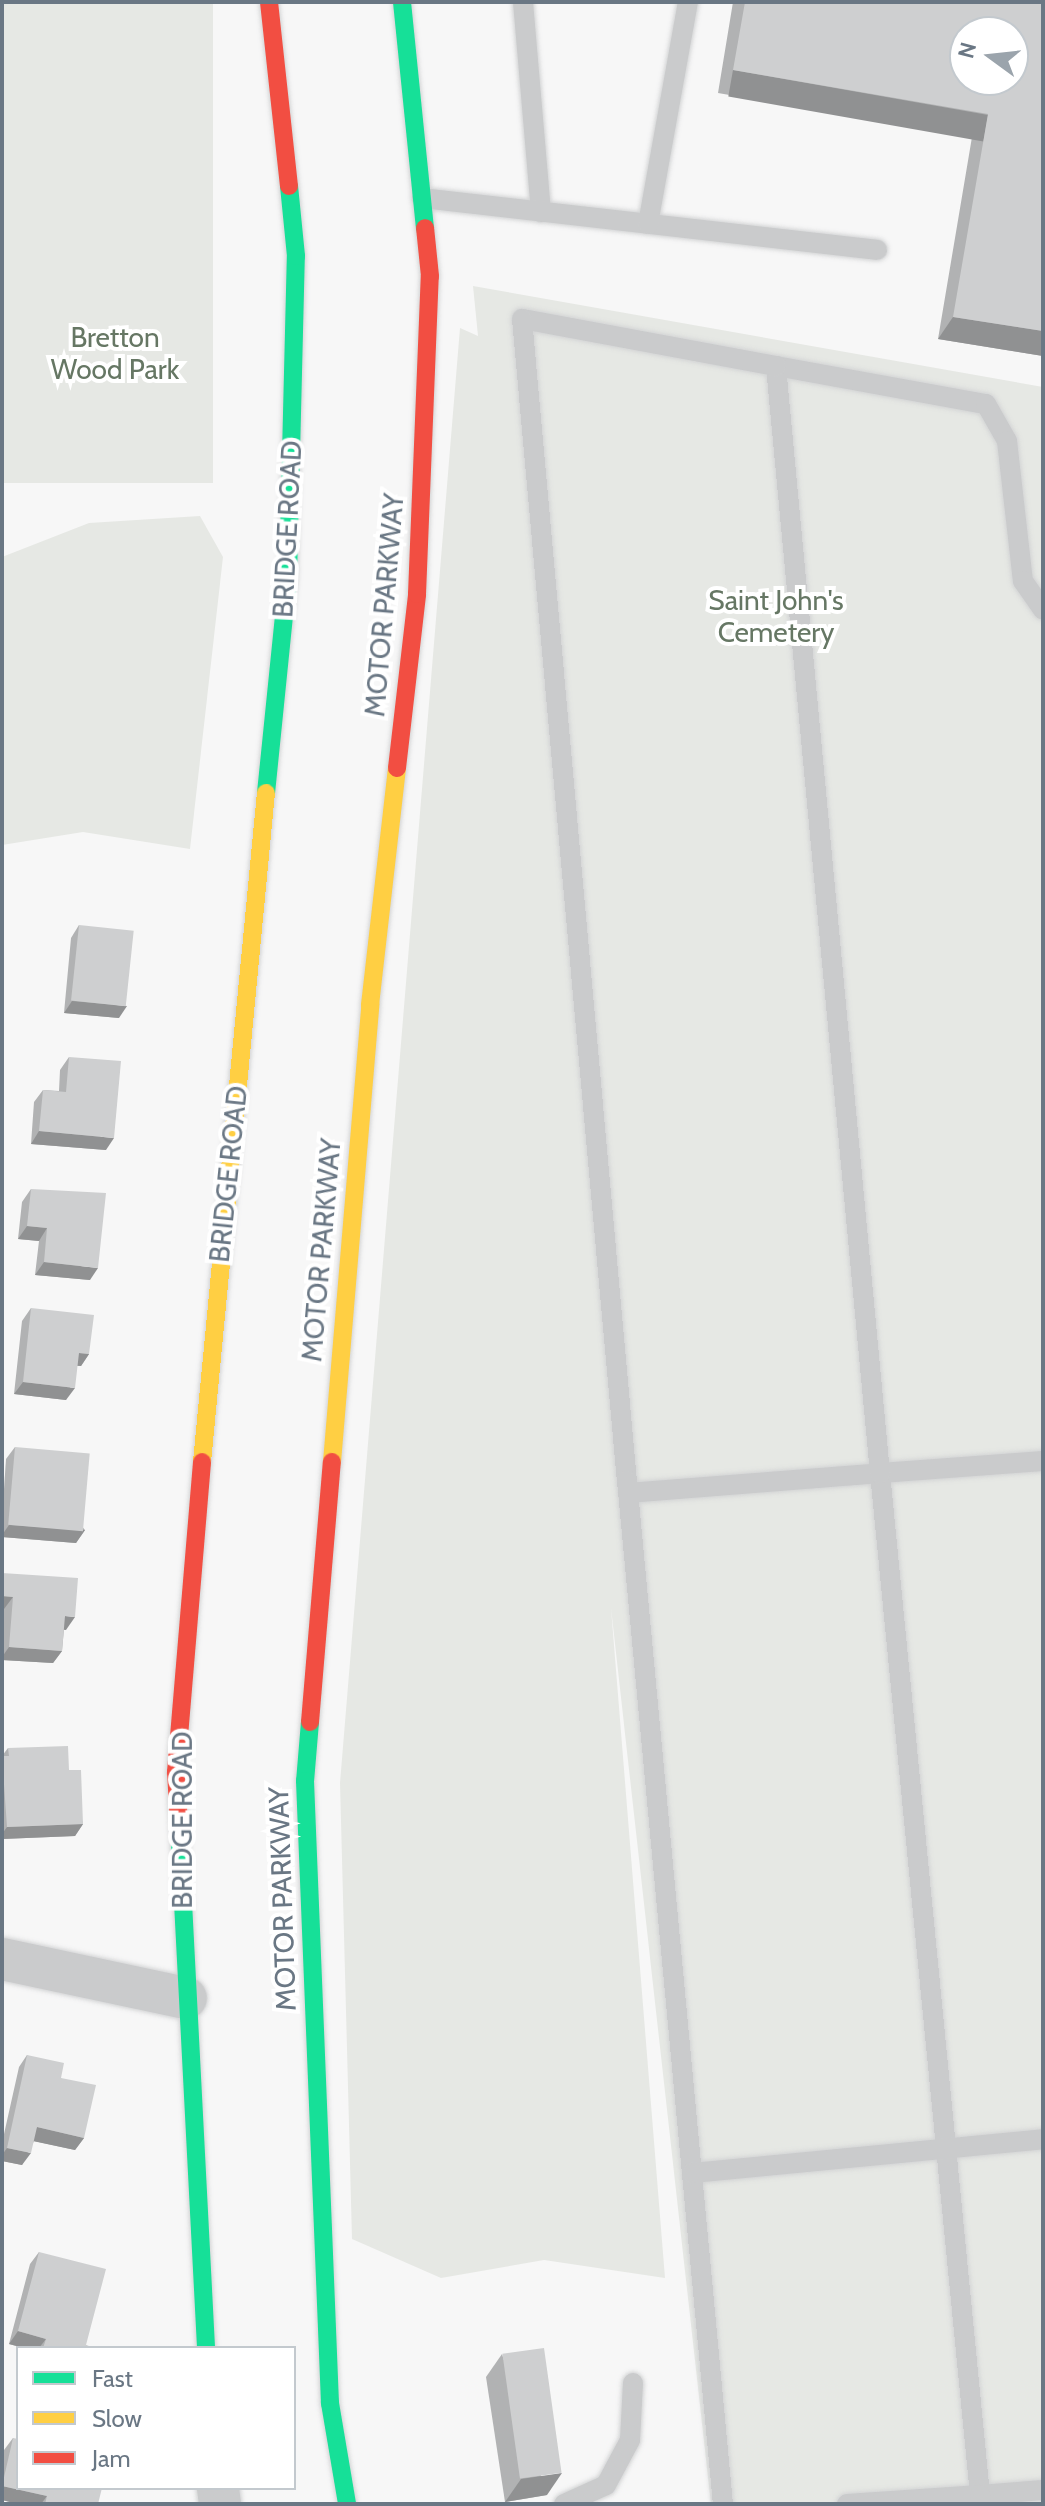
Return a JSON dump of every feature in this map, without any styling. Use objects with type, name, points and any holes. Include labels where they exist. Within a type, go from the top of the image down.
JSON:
[{"type":"main road","name":"BRIDGE ROAD","points":[[206,2346],[176,1772],[192,1622],[204,1420],[288,577],[296,256],[269,2]]},
{"type":"main road","name":"MOTOR PARKWAY","points":[[347,2504],[330,2403],[305,1781],[370,1005],[417,594],[430,276],[402,2]]},
{"type":"street","points":[[2,1959],[186,1998]]},
{"type":"lane","points":[[523,2],[541,212]]},
{"type":"lane","points":[[648,224],[688,2]]},
{"type":"lane","points":[[422,198],[877,250]]},
{"type":"lane","points":[[723,2504],[522,319],[986,404],[1007,441],[1023,581],[1043,610]]},
{"type":"lane","points":[[776,366],[980,2499]]},
{"type":"lane","points":[[628,1493],[1043,1461]]},
{"type":"lane","points":[[692,2173],[1043,2139]]},
{"type":"lane","points":[[564,2504],[606,2485],[630,2440],[633,2383]]},
{"type":"lane","points":[[847,2504],[980,2499],[1043,2490]]},
{"type":"green space","name":"Bretton Wood Park","points":[[2,2],[213,2],[213,483],[2,483]]},
{"type":"green space","name":"Saint John's Cemetery","points":[[473,286],[1043,387],[1043,2504],[711,2504],[611,1608],[665,2278],[544,2260],[441,2278],[352,2239],[340,1783],[460,328],[478,336]]},
{"type":"green space","points":[[200,516],[223,557],[190,849],[83,832],[2,845],[2,557],[89,523]]},
{"type":"building","points":[[745,2],[1043,2],[1043,331],[953,317],[988,114],[733,70]]},
{"type":"building","points":[[79,925],[134,931],[126,1006],[71,1001]]},
{"type":"building","points":[[69,1057],[121,1061],[114,1138],[39,1131],[43,1090],[66,1092]]},
{"type":"building","points":[[31,1189],[106,1193],[98,1268],[44,1262],[47,1228],[27,1226]]},
{"type":"building","points":[[31,1308],[94,1315],[89,1354],[79,1353],[75,1388],[23,1382]]},
{"type":"building","points":[[15,1447],[90,1454],[83,1531],[8,1525]]},
{"type":"building","points":[[2,1573],[78,1578],[75,1617],[65,1616],[62,1651],[9,1647],[13,1597],[2,1596]]},
{"type":"building","points":[[68,1746],[69,1770],[81,1770],[83,1824],[7,1827],[2,1756],[9,1756],[8,1748]]},
{"type":"building","points":[[27,2055],[64,2063],[61,2078],[96,2085],[84,2138],[37,2127],[31,2153],[7,2148]]},
{"type":"building","points":[[39,2252],[106,2269],[86,2345],[89,2346],[44,2346],[46,2339],[18,2331]]},
{"type":"building","points":[[544,2348],[562,2473],[520,2479],[502,2354]]},
{"type":"building","points":[[13,2438],[16,2439],[16,2489],[2,2486]]},
{"type":"building","points":[[20,2490],[102,2490],[98,2504],[45,2504],[47,2496]]},
{"type":"traffic: fast","points":[[402,2],[425,228]]},
{"type":"traffic: fast","points":[[266,793],[288,577],[296,256],[289,186]]},
{"type":"traffic: fast","points":[[310,1722],[305,1781],[330,2403],[347,2504]]},
{"type":"traffic: fast","points":[[179,1825],[206,2346]]},
{"type":"traffic: slow","points":[[332,1462],[370,1005],[397,768]]},
{"type":"traffic: slow","points":[[202,1462],[266,793]]},
{"type":"traffic: jam","points":[[269,2],[289,186]]},
{"type":"traffic: jam","points":[[397,768],[417,594],[430,276],[425,228]]},
{"type":"traffic: jam","points":[[179,1825],[176,1772],[202,1462]]},
{"type":"traffic: jam","points":[[310,1722],[332,1462]]}]
